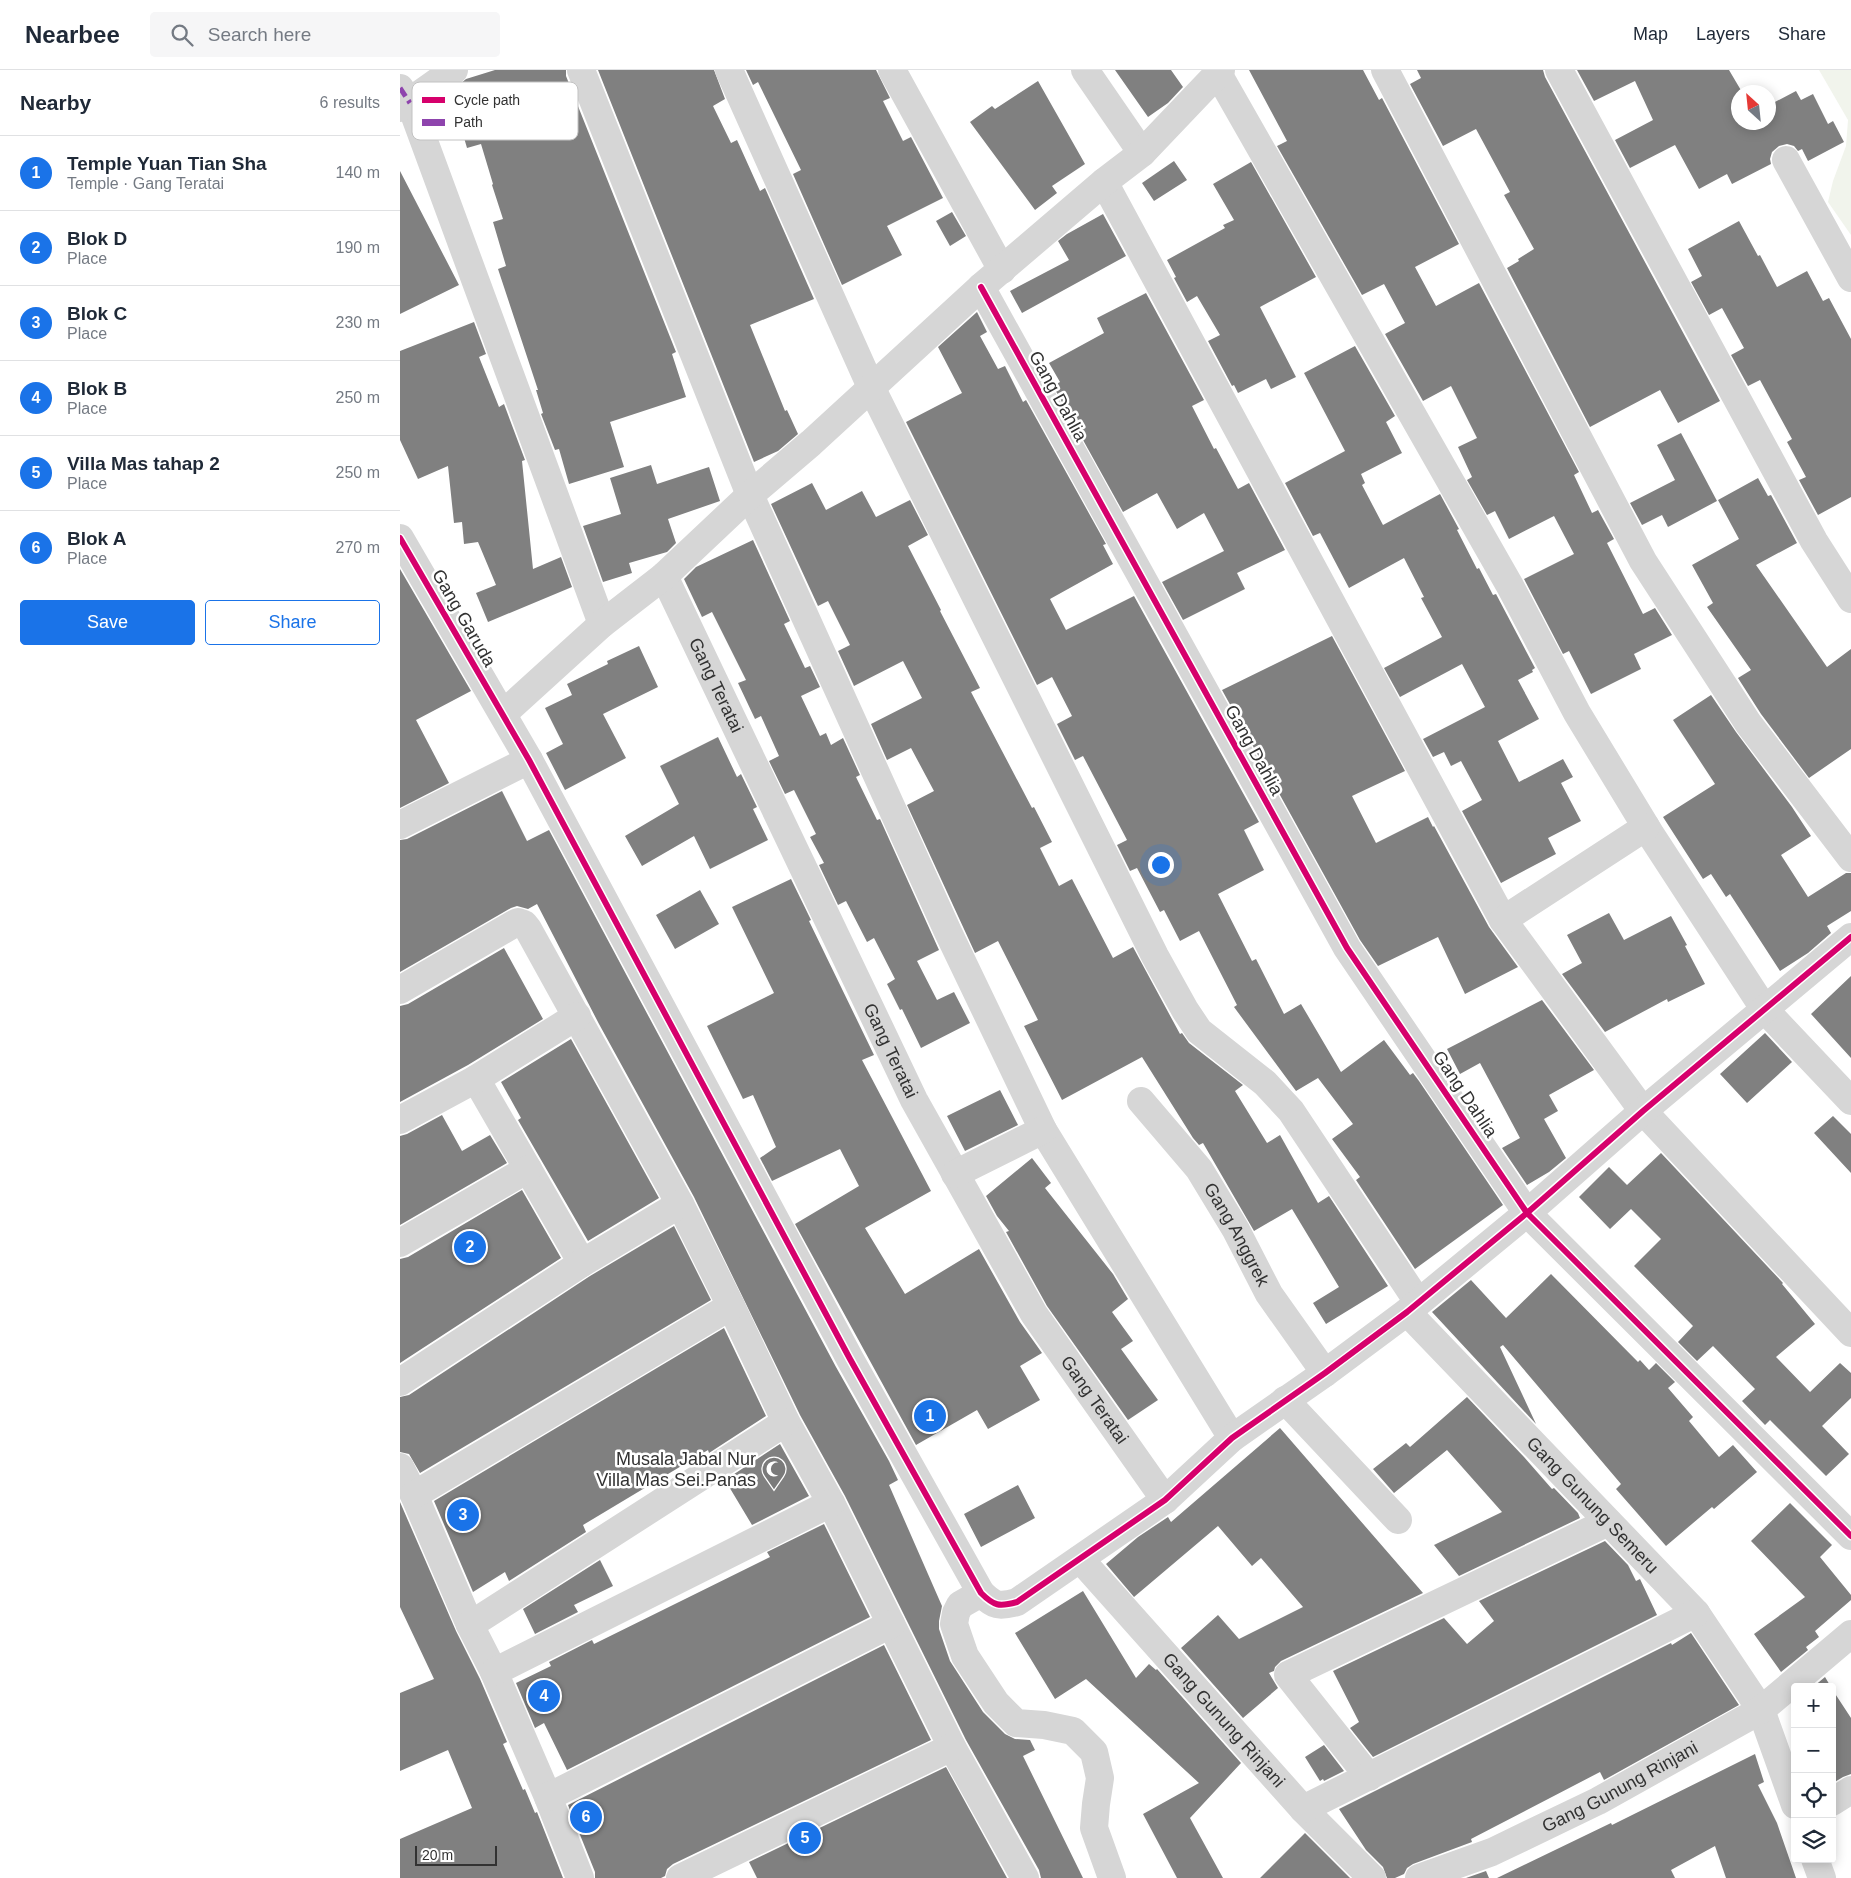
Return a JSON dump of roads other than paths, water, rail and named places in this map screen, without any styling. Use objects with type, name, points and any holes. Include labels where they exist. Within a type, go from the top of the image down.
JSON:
[{"type":"street","points":[[434,82],[454,70]]},
{"type":"street","points":[[581,70],[750,495],[948,932],[1043,1130],[1232,1438]]},
{"type":"street","name":"Gang Gunung Semeru","points":[[729,70],[871,387],[1150,947],[1185,1010],[1199,1031],[1265,1083],[1291,1111],[1412,1307],[1608,1522],[1696,1613],[1761,1710],[1791,1794]]},
{"type":"street","points":[[892,70],[1002,270]]},
{"type":"street","points":[[1085,70],[1142,153]]},
{"type":"street","points":[[1385,70],[1643,561],[1748,723],[1851,858]]},
{"type":"street","points":[[1559,70],[1814,542],[1851,599]]},
{"type":"street","points":[[503,714],[602,624],[664,576],[750,495],[811,443],[981,287],[1104,182],[1142,153],[1218,71],[1510,586],[1577,712],[1646,827],[1765,1010],[1851,1101]]},
{"type":"street","points":[[403,100],[412,124]]},
{"type":"street","points":[[418,140],[602,624]]},
{"type":"street","points":[[1786,160],[1851,278]]},
{"type":"street","points":[[1104,182],[1504,920],[1643,1111],[1851,1333]]},
{"type":"street","name":"Gang Dahlia","points":[[981,287],[1348,948],[1526,1213],[1851,1536]]},
{"type":"street","name":"Gang Garuda","points":[[400,538],[529,760],[850,1359],[981,1593]]},
{"type":"street","name":"Gang Teratai","points":[[664,576],[914,1100],[1034,1314],[1165,1500]]},
{"type":"street","points":[[400,825],[529,760]]},
{"type":"street","points":[[1504,920],[1646,827]]},
{"type":"street","points":[[400,990],[518,922],[524,924],[528,929],[680,1204],[786,1422],[831,1503],[952,1747],[1021,1877]]},
{"type":"street","points":[[1112,1878],[1094,1828],[1100,1778],[1094,1752],[1073,1731],[1044,1725],[1016,1723],[996,1703],[965,1656],[954,1624],[960,1605],[981,1593],[991,1603],[1004,1606],[1017,1602],[1165,1500],[1232,1438],[1325,1373],[1412,1307],[1526,1213],[1643,1111],[1851,937]]},
{"type":"street","points":[[400,1120],[476,1079],[577,1016]]},
{"type":"street","points":[[476,1079],[582,1262]]},
{"type":"street","name":"Gang Anggrek","points":[[1141,1101],[1199,1169],[1236,1230],[1269,1294],[1325,1373]]},
{"type":"street","points":[[955,1174],[1043,1130]]},
{"type":"street","points":[[400,1243],[528,1169]]},
{"type":"street","points":[[400,1382],[582,1262],[680,1204]]},
{"type":"street","points":[[414,1496],[731,1306]]},
{"type":"street","points":[[1285,1400],[1398,1520]]},
{"type":"street","points":[[470,1624],[786,1422]]},
{"type":"street","points":[[400,1467],[470,1624],[494,1672],[548,1797],[580,1878]]},
{"type":"street","points":[[494,1672],[831,1503]]},
{"type":"street","points":[[1369,1777],[1288,1676],[1608,1522]]},
{"type":"street","name":"Gang Gunung Rinjani","points":[[1080,1559],[1303,1809],[1372,1878]]},
{"type":"street","points":[[1303,1809],[1696,1613]]},
{"type":"street","points":[[548,1797],[891,1624]]},
{"type":"street","name":"Gang Gunung Rinjani","points":[[1419,1878],[1492,1852],[1598,1801],[1761,1710],[1851,1634]]},
{"type":"street","points":[[680,1878],[952,1747]]},
{"type":"street","points":[[1836,1799],[1851,1790]]},
{"type":"street","points":[[1816,1863],[1822,1878]]},
{"type":"place","name":"Blok D","points":[[470,1247]]},
{"type":"place","name":"Temple Yuan Tian Sha","points":[[930,1416]]},
{"type":"place","name":"Musala Jabal Nur Villa Mas Sei.Panas","points":[[774,1490]]},
{"type":"place","name":"Blok C","points":[[463,1515]]},
{"type":"place","name":"Blok B","points":[[544,1696]]},
{"type":"place","name":"Blok A","points":[[586,1817]]},
{"type":"place","name":"Villa Mas tahap 2","points":[[805,1838]]}]
